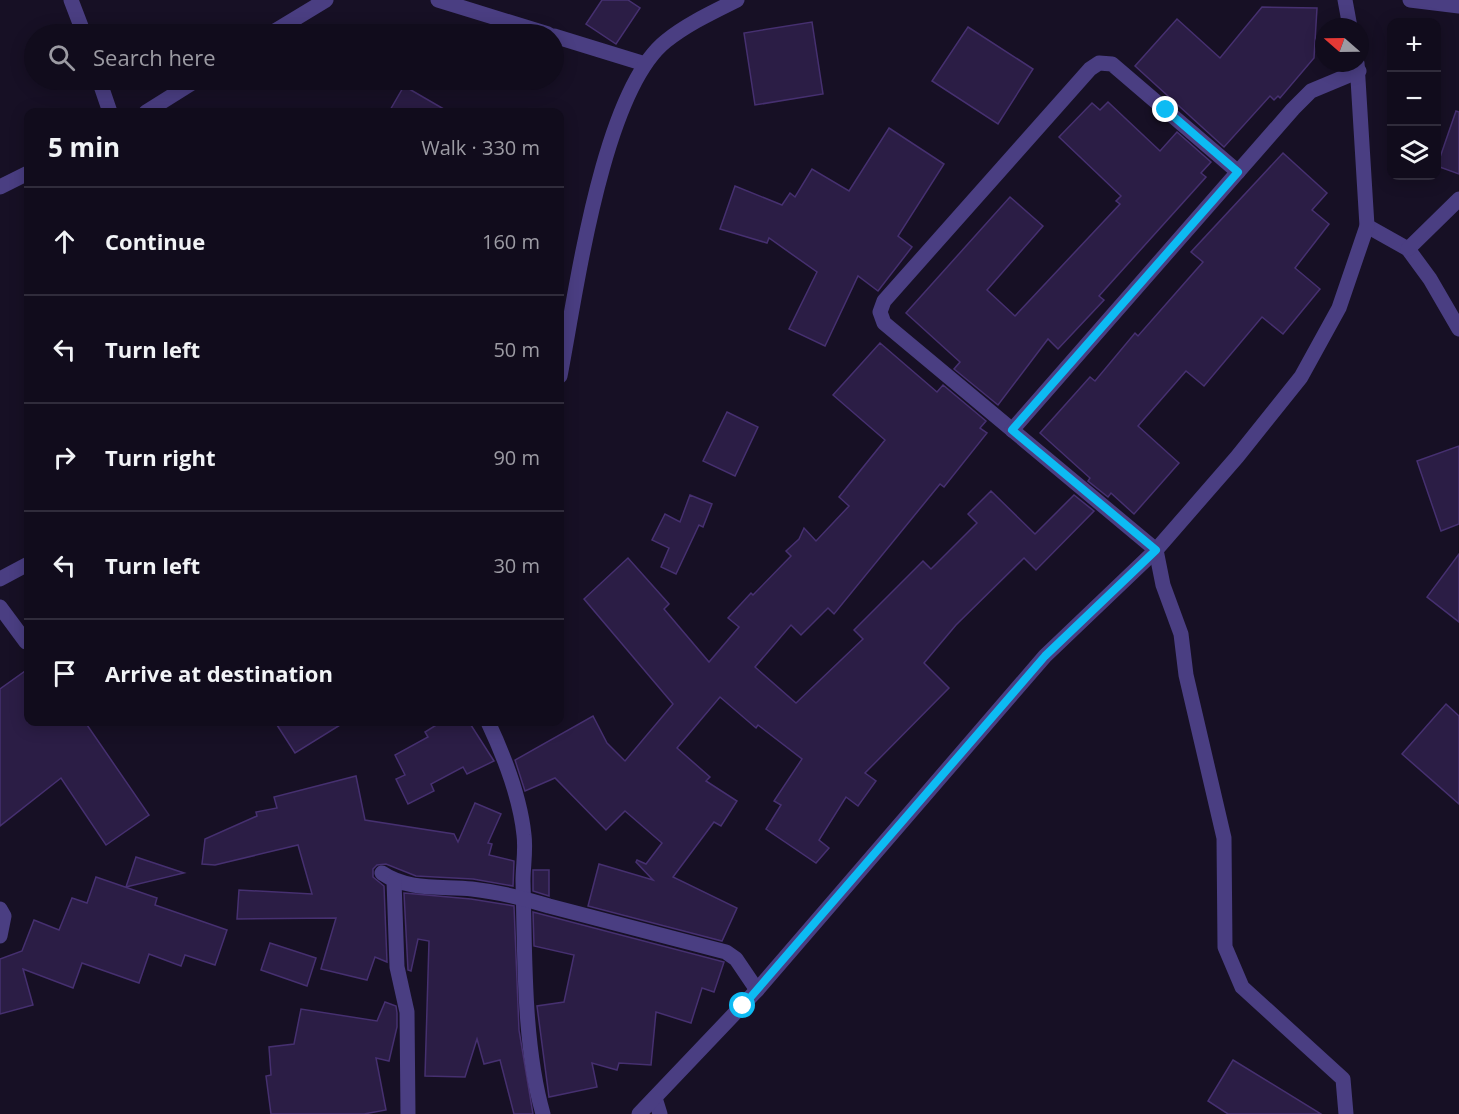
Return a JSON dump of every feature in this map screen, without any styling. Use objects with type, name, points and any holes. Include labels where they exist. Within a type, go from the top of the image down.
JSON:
[{"type":"street","points":[[71,0],[80,24]]},
{"type":"street","points":[[286,24],[326,0]]},
{"type":"street","points":[[438,0],[516,24]]},
{"type":"street","points":[[564,355],[589,226],[621,110],[645,64],[665,41],[737,0]]},
{"type":"street","points":[[1345,0],[1348,18]]},
{"type":"street","points":[[1410,0],[1459,6]]},
{"type":"street","points":[[564,39],[645,64]]},
{"type":"street","points":[[1238,172],[1112,64],[1099,63],[1090,69],[884,301],[880,312],[884,323],[1156,550],[1163,585],[1181,634],[1186,675],[1224,838],[1225,946],[1242,987],[1343,1079],[1346,1114]]},
{"type":"street","points":[[1012,430],[1311,91],[1348,72]]},
{"type":"street","points":[[639,1114],[757,990],[1045,656],[1156,550],[1238,457],[1300,377],[1339,308],[1366,226],[1358,72]]},
{"type":"street","points":[[102,90],[109,108]]},
{"type":"street","points":[[152,108],[181,90]]},
{"type":"street","points":[[0,187],[24,174]]},
{"type":"street","points":[[1408,249],[1459,199]]},
{"type":"street","points":[[1366,226],[1408,249],[1430,279],[1459,329]]},
{"type":"street","points":[[0,579],[24,566]]},
{"type":"street","points":[[0,607],[24,639]]},
{"type":"street","points":[[490,726],[502,752],[524,835],[523,883],[528,1026],[543,1114]]},
{"type":"street","points":[[408,1114],[407,1012],[397,967],[388,877],[525,897],[549,906],[726,952],[736,959],[757,990]]},
{"type":"street","points":[[0,909],[4,916],[0,936]]},
{"type":"street","points":[[655,1098],[660,1114]]},
{"type":"building","points":[[602,0],[628,0],[640,8],[616,44],[586,24]]},
{"type":"building","points":[[1262,7],[1317,8],[1314,58],[1280,98],[1278,96],[1274,100],[1270,96],[1224,147],[1135,66],[1177,19],[1220,58]]},
{"type":"building","points":[[812,22],[823,94],[755,105],[744,33]]},
{"type":"building","points":[[968,27],[1033,69],[998,124],[932,81]]},
{"type":"building","points":[[402,90],[411,90],[442,108],[391,108]]},
{"type":"building","points":[[1108,102],[1160,151],[1177,132],[1211,162],[1201,173],[1206,177],[1099,296],[1104,300],[1058,349],[1048,339],[998,405],[954,369],[960,362],[906,313],[1010,197],[1043,226],[987,290],[1015,316],[1120,204],[1116,201],[1121,196],[1059,137],[1092,103],[1100,110]]},
{"type":"building","points":[[1456,111],[1459,112],[1459,174],[1441,167],[1441,154]]},
{"type":"building","points":[[889,128],[944,164],[898,236],[912,247],[878,291],[858,276],[825,346],[789,329],[817,272],[769,238],[767,243],[720,229],[735,186],[782,205],[790,193],[795,197],[812,169],[849,191]]},
{"type":"building","points":[[1283,153],[1327,193],[1312,210],[1329,224],[1295,268],[1320,289],[1283,334],[1262,317],[1204,386],[1186,371],[1138,426],[1179,463],[1134,514],[1111,493],[1108,497],[1088,481],[1090,478],[1040,433],[1090,377],[1095,381],[1135,333],[1138,336],[1203,262],[1191,252]]},
{"type":"building","points":[[880,343],[937,392],[943,385],[986,421],[980,428],[987,433],[944,487],[940,484],[834,614],[828,608],[801,635],[791,625],[755,667],[796,703],[863,639],[854,630],[923,561],[931,569],[977,523],[968,514],[991,491],[1035,534],[1074,495],[1094,511],[1036,570],[1024,558],[956,625],[924,663],[949,688],[865,773],[876,781],[858,806],[846,797],[819,840],[829,848],[816,863],[766,829],[781,805],[774,801],[802,759],[758,725],[756,728],[720,697],[677,748],[710,777],[706,781],[737,801],[721,826],[714,822],[673,877],[737,908],[722,941],[588,906],[599,864],[653,880],[636,862],[637,860],[646,864],[662,843],[625,811],[606,830],[555,778],[525,791],[515,760],[593,716],[607,743],[625,761],[673,704],[584,599],[628,558],[669,604],[664,609],[709,662],[739,627],[728,618],[791,556],[786,551],[799,539],[804,528],[816,541],[849,506],[839,497],[885,440],[833,395]]},
{"type":"building","points":[[727,412],[758,427],[735,476],[703,461]]},
{"type":"building","points":[[1459,446],[1459,524],[1441,531],[1417,461]]},
{"type":"building","points":[[690,495],[712,504],[703,527],[699,525],[676,574],[661,567],[669,548],[652,540],[665,514],[680,522]]},
{"type":"building","points":[[1459,554],[1459,622],[1427,597]]},
{"type":"building","points":[[24,672],[24,726],[88,726],[149,815],[106,845],[61,778],[0,826],[0,689]]},
{"type":"building","points":[[1446,704],[1459,716],[1459,804],[1402,754]]},
{"type":"building","points":[[278,726],[339,726],[295,753]]},
{"type":"building","points":[[435,726],[472,726],[494,761],[467,774],[463,767],[431,784],[434,791],[408,804],[396,779],[405,775],[395,755],[428,737],[425,732]]},
{"type":"building","points":[[356,776],[365,820],[454,834],[458,842],[475,803],[501,814],[488,843],[492,844],[489,855],[514,861],[513,886],[473,879],[416,876],[386,864],[377,865],[373,869],[373,877],[384,886],[387,962],[375,957],[367,980],[321,969],[336,918],[237,919],[239,890],[312,894],[298,845],[215,865],[202,864],[205,839],[257,816],[256,812],[277,808],[274,797]]},
{"type":"building","points":[[136,857],[184,873],[126,887]]},
{"type":"building","points":[[533,870],[549,870],[549,896],[533,891]]},
{"type":"building","points":[[96,877],[157,898],[155,905],[227,930],[215,965],[185,955],[181,966],[149,954],[139,983],[82,963],[73,988],[23,969],[33,1005],[0,1014],[0,959],[22,951],[34,920],[59,930],[72,898],[87,903]]},
{"type":"building","points":[[404,893],[471,899],[514,906],[519,1030],[533,1114],[514,1114],[500,1060],[484,1064],[477,1039],[465,1077],[425,1076],[429,941],[418,939],[411,971],[408,970]]},
{"type":"building","points":[[533,912],[724,962],[714,992],[702,988],[691,1023],[656,1012],[651,1065],[619,1063],[617,1070],[592,1063],[597,1087],[549,1097],[537,1006],[564,1002],[574,955],[534,946]]},
{"type":"building","points":[[270,943],[316,958],[307,986],[261,970]]},
{"type":"building","points":[[385,1002],[396,1006],[397,1013],[397,1027],[389,1061],[376,1058],[386,1110],[364,1114],[271,1114],[266,1076],[271,1075],[269,1047],[294,1044],[301,1009],[377,1021]]},
{"type":"building","points":[[1233,1060],[1321,1114],[1228,1114],[1208,1101]]},
{"type":"route","points":[[743,1006],[1045,656],[1156,550],[1012,430],[1238,172],[1166,110]]}]
